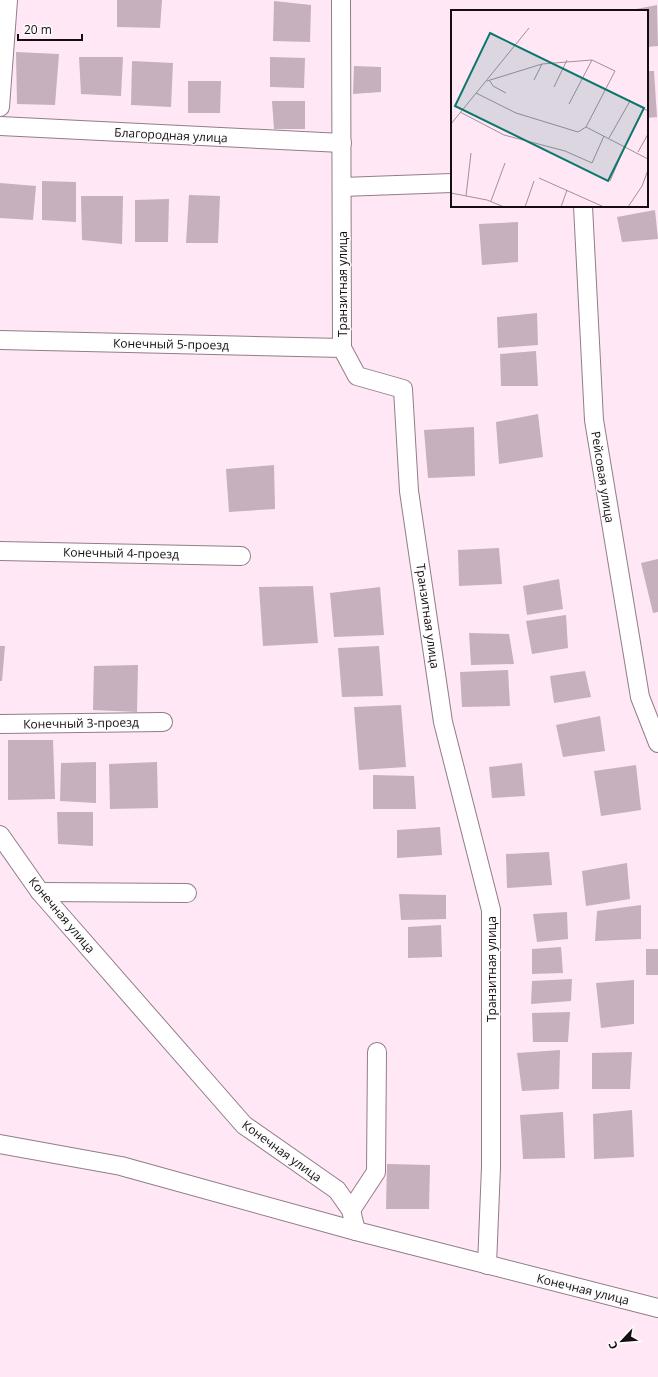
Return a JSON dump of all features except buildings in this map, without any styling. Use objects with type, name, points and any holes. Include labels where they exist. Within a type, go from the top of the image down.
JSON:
[{"type":"street","points":[[0,106],[8,0]]},
{"type":"street","name":"Транзитная улица","points":[[341,0],[342,348],[357,376],[403,389],[409,491],[443,722],[491,910],[491,1167],[487,1265]]},
{"type":"street","name":"Благородная улица","points":[[0,126],[342,143]]},
{"type":"street","points":[[342,187],[451,183]]},
{"type":"street","name":"Рейсовая улица","points":[[583,207],[594,420],[640,697],[658,743]]},
{"type":"street","name":"Конечный 5-проезд","points":[[0,340],[342,348]]},
{"type":"street","name":"Конечный 4-проезд","points":[[0,551],[241,556]]},
{"type":"street","name":"Конечный 3-проезд","points":[[0,724],[163,722]]},
{"type":"street","name":"Конечная улица","points":[[0,835],[40,892],[244,1125],[337,1190],[351,1210],[356,1231],[658,1308]]},
{"type":"street","points":[[40,892],[187,892]]},
{"type":"street","points":[[351,1210],[376,1172],[377,1052]]},
{"type":"street","points":[[0,1144],[122,1166],[356,1231]]}]
